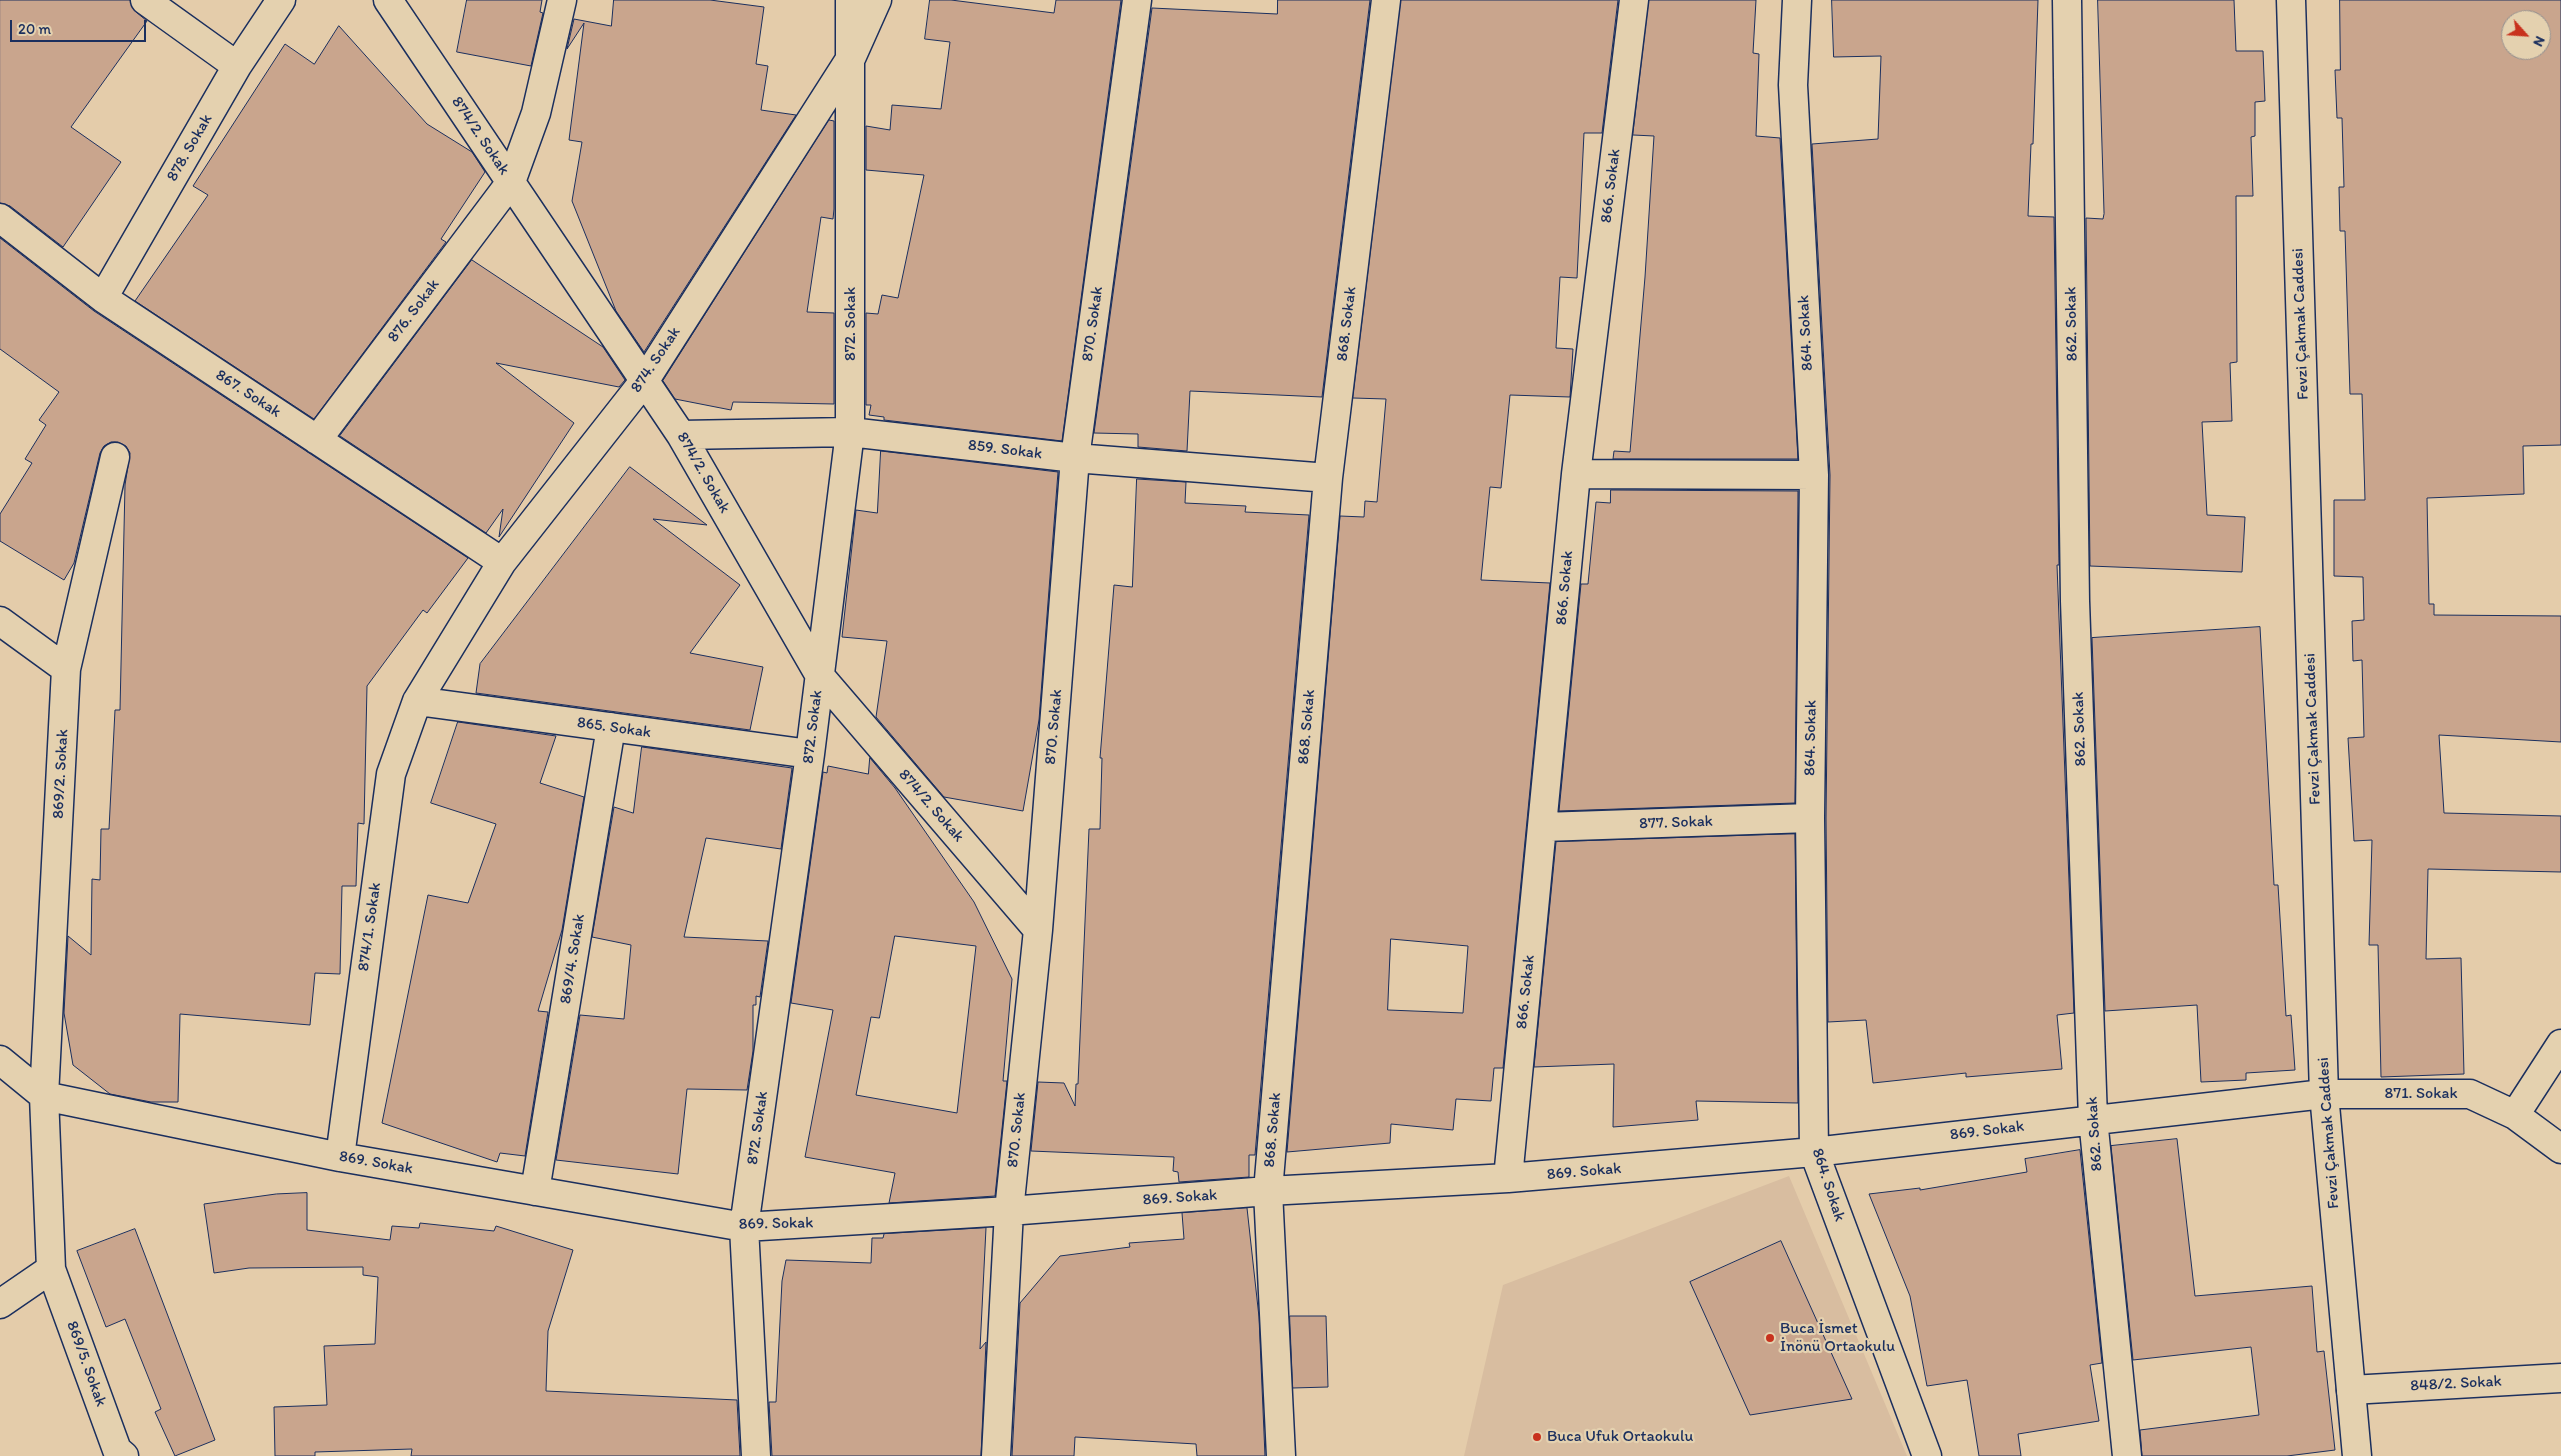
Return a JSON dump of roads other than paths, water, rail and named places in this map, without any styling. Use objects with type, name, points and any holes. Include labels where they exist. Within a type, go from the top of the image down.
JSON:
[{"type":"street","points":[[145,0],[238,66]]},
{"type":"street","name":"878. Sokak","points":[[103,298],[238,66],[281,0]]},
{"type":"street","name":"874/2. Sokak","points":[[388,0],[681,435],[820,676],[1038,930]]},
{"type":"street","name":"876. Sokak","points":[[317,440],[511,182],[536,113],[562,0]]},
{"type":"street","points":[[850,0],[852,56]]},
{"type":"street","name":"872. Sokak","points":[[756,1456],[744,1227],[810,754],[850,432],[852,56],[877,0]]},
{"type":"street","name":"870. Sokak","points":[[996,1456],[1009,1211],[1038,930],[1075,458],[1137,0]]},
{"type":"street","name":"868. Sokak","points":[[1280,1456],[1268,1191],[1328,478],[1386,0]]},
{"type":"street","name":"866. Sokak","points":[[1508,1178],[1576,474],[1634,0]]},
{"type":"street","name":"864. Sokak","points":[[1797,0],[1794,85],[1814,475],[1810,818],[1814,1152],[1927,1456]]},
{"type":"street","name":"862. Sokak","points":[[2067,0],[2075,602],[2093,1119],[2127,1456]]},
{"type":"street","name":"Fevzi Çakmak Caddesi","points":[[2291,0],[2324,1094],[2357,1456]]},
{"type":"street","name":"874. Sokak","points":[[418,701],[502,562],[645,380],[852,56]]},
{"type":"street","name":"867. Sokak","points":[[0,218],[103,298],[502,562]]},
{"type":"street","name":"859. Sokak","points":[[681,435],[850,432],[1075,458],[1328,478]]},
{"type":"street","name":"869/2. Sokak","points":[[44,1096],[66,669],[115,457]]},
{"type":"street","points":[[1576,474],[1814,475]]},
{"type":"street","points":[[0,621],[66,669]]},
{"type":"street","name":"865. Sokak","points":[[418,701],[810,754]]},
{"type":"street","name":"874/1. Sokak","points":[[340,1157],[391,774],[418,701]]},
{"type":"street","name":"869/4. Sokak","points":[[535,1191],[611,728]]},
{"type":"street","name":"877. Sokak","points":[[1542,827],[1810,818]]},
{"type":"street","points":[[2515,1116],[2561,1044]]},
{"type":"street","points":[[0,1060],[44,1096]]},
{"type":"street","name":"869. Sokak","points":[[44,1096],[340,1157],[744,1227],[1009,1211],[1268,1191],[1508,1178],[1814,1152],[2324,1094]]},
{"type":"street","name":"871. Sokak","points":[[2324,1094],[2470,1094],[2515,1116],[2561,1150]]},
{"type":"street","name":"869/5. Sokak","points":[[44,1096],[51,1269],[117,1450],[124,1456]]},
{"type":"street","points":[[0,1304],[51,1269]]},
{"type":"street","name":"848/2. Sokak","points":[[2351,1390],[2561,1378]]},
{"type":"place","name":"Buca İsmet İnönü Ortaokulu","points":[[1770,1338]]},
{"type":"place","name":"Buca Ufuk Ortaokulu","points":[[1537,1437]]}]
